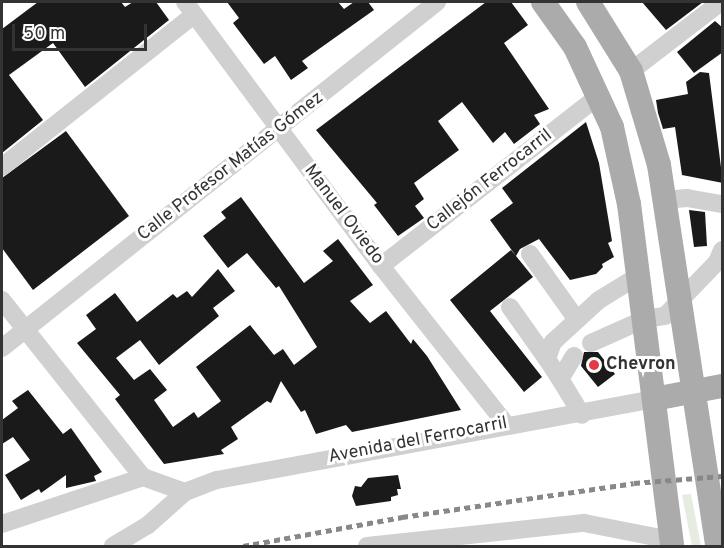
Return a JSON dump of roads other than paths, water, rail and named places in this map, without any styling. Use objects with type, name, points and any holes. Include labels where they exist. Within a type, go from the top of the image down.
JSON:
[{"type":"main road","points":[[543,2],[575,47],[600,95],[612,127],[623,175],[645,319],[671,543]]},
{"type":"main road","points":[[588,2],[631,71],[650,131],[664,201],[717,546]]},
{"type":"main road","points":[[654,399],[723,386]]},
{"type":"street","name":"Calle Profesor Matías Gómez","points":[[2,348],[279,130],[437,2]]},
{"type":"street","points":[[631,71],[721,2]]},
{"type":"street","name":"Manuel Oviedo","points":[[189,8],[381,266],[506,424]]},
{"type":"street","points":[[2,167],[189,8]]},
{"type":"street","name":"Callejón Ferrocarril","points":[[381,266],[600,95]]},
{"type":"street","points":[[664,201],[687,198],[723,204]]},
{"type":"street","points":[[591,343],[645,319],[665,316],[717,262],[723,250]]},
{"type":"street","points":[[530,254],[577,320]]},
{"type":"street","points":[[548,359],[553,342],[599,300],[638,276]]},
{"type":"street","points":[[2,300],[24,331],[143,477],[185,492],[148,525],[113,546]]},
{"type":"street","points":[[510,307],[548,359],[582,415]]},
{"type":"street","points":[[560,379],[574,356]]},
{"type":"street","name":"Avenida del Ferrocarril","points":[[185,492],[217,480],[506,424],[582,415],[654,399]]},
{"type":"street","points":[[2,524],[143,477]]},
{"type":"street","points":[[367,546],[584,523],[671,543]]},
{"type":"railway","points":[[243,546],[402,517],[634,483],[722,476]]},
{"type":"place","name":"Chevron","points":[[594,365]]}]
